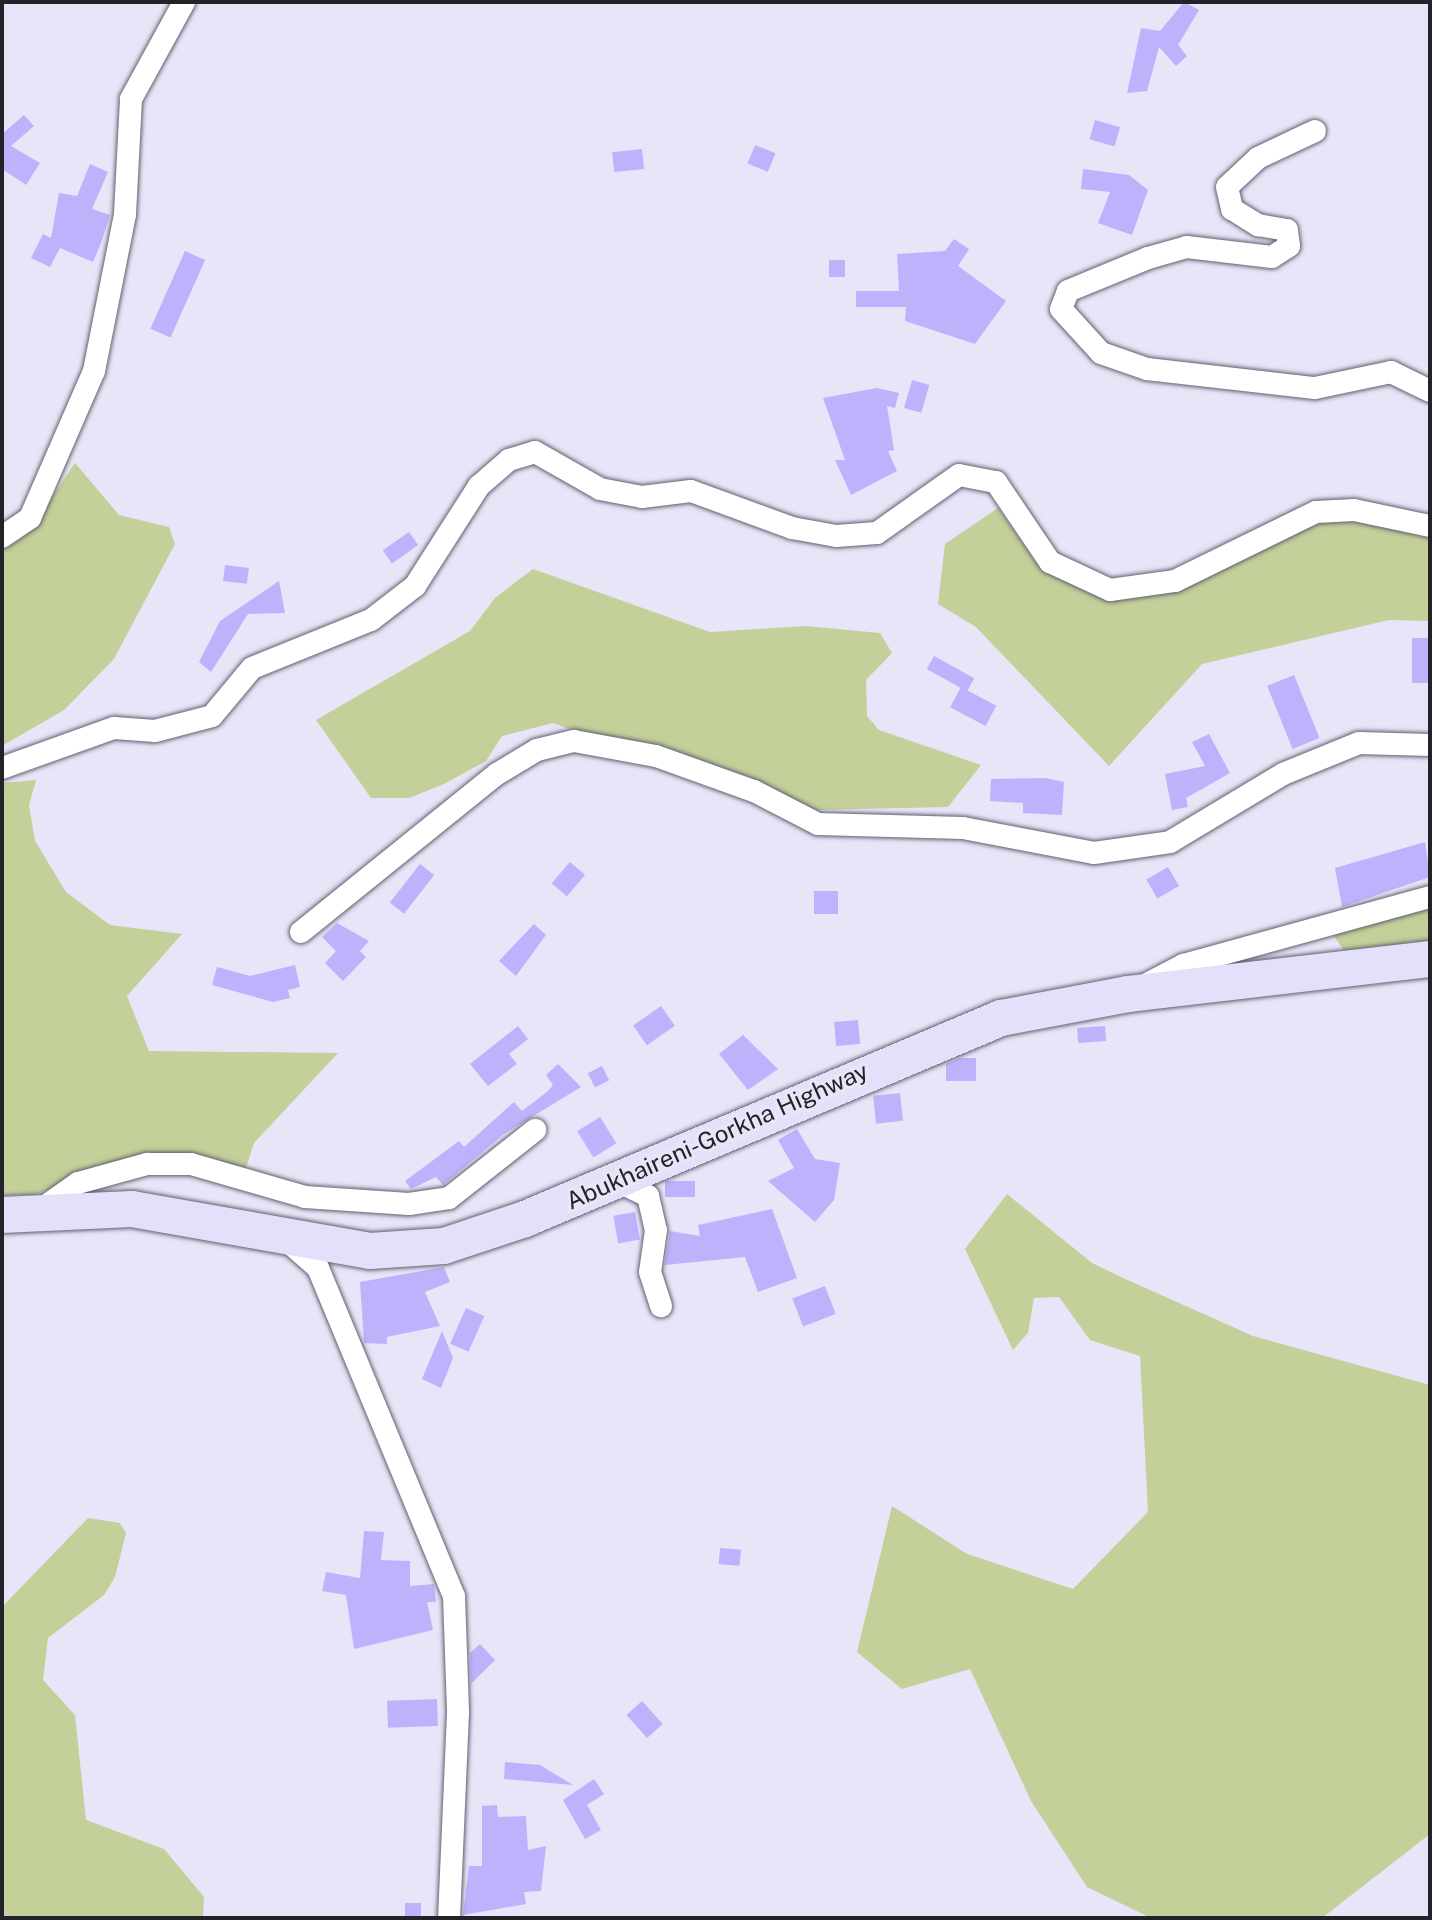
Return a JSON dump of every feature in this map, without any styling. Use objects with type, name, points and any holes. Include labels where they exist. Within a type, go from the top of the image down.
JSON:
[{"type":"main road","name":"Abukhaireni-Gorkha Highway","points":[[18,1215],[132,1209],[276,1230],[401,1253],[525,1219],[958,1031],[1128,994],[1430,959]]},
{"type":"street","points":[[2,537],[30,518],[94,371],[125,214],[131,99],[184,2]]},
{"type":"street","points":[[1315,131],[1258,158],[1227,187],[1232,209],[1258,225],[1287,230],[1289,246],[1272,257],[1187,247],[1148,258],[1068,291],[1061,309],[1101,353],[1147,369],[1315,388],[1391,372],[1430,391]]},
{"type":"street","points":[[2,768],[101,731],[155,731],[212,716],[252,668],[371,620],[415,586],[479,486],[509,460],[535,452],[600,489],[642,497],[691,491],[792,528],[836,536],[877,533],[959,475],[996,482],[1050,562],[1110,590],[1175,581],[1316,512],[1354,510],[1430,526]]},
{"type":"street","points":[[301,932],[497,774],[537,750],[574,741],[656,756],[818,824],[963,828],[1094,853],[1170,842],[1283,774],[1359,743],[1430,745]]},
{"type":"street","points":[[1128,994],[1183,965],[1430,897]]},
{"type":"street","points":[[18,1215],[78,1183],[147,1164],[191,1164],[305,1197],[409,1204],[449,1198],[535,1130]]},
{"type":"street","points":[[615,1180],[648,1196],[656,1230],[650,1272],[661,1306]]},
{"type":"street","points":[[276,1230],[318,1268],[454,1596],[458,1713],[449,1918]]},
{"type":"green space","points":[[75,463],[119,515],[169,527],[175,544],[114,659],[64,710],[2,746],[2,550],[28,533]]},
{"type":"green space","points":[[998,508],[1040,568],[1089,589],[1146,589],[1322,523],[1372,521],[1430,539],[1430,621],[1389,620],[1202,664],[1109,766],[976,627],[938,604],[945,544]]},
{"type":"green space","points":[[533,569],[710,632],[805,626],[880,633],[892,653],[866,680],[867,716],[879,730],[981,765],[948,807],[810,810],[618,737],[591,737],[553,723],[502,736],[486,761],[444,784],[409,798],[371,798],[316,720],[470,631],[495,598]]},
{"type":"green space","points":[[36,780],[29,805],[35,841],[66,892],[110,925],[182,934],[127,996],[149,1051],[338,1053],[254,1143],[246,1168],[150,1153],[34,1195],[2,1195],[2,783]]},
{"type":"green space","points":[[1430,908],[1430,951],[1357,969],[1331,932]]},
{"type":"green space","points":[[1007,1194],[1092,1263],[1123,1278],[1253,1336],[1430,1385],[1430,1834],[1322,1918],[1151,1918],[1087,1887],[1031,1801],[970,1669],[902,1689],[857,1652],[892,1506],[967,1554],[1073,1589],[1148,1512],[1140,1356],[1090,1340],[1059,1297],[1034,1298],[1028,1333],[1013,1350],[965,1249]]},
{"type":"green space","points":[[88,1518],[120,1523],[126,1533],[115,1577],[104,1595],[48,1638],[43,1680],[75,1715],[86,1820],[164,1849],[204,1897],[203,1918],[2,1918],[2,1607]]},
{"type":"building","points":[[1184,2],[1199,10],[1178,45],[1187,56],[1176,66],[1159,47],[1147,91],[1127,93],[1141,28],[1160,31]]},
{"type":"building","points":[[24,115],[34,126],[11,146],[40,163],[26,185],[2,169],[2,134]]},
{"type":"building","points":[[1095,120],[1120,127],[1114,146],[1089,139]]},
{"type":"building","points":[[755,145],[775,153],[768,172],[748,164]]},
{"type":"building","points":[[642,149],[644,169],[614,172],[612,152]]},
{"type":"building","points":[[90,164],[108,172],[92,209],[110,215],[93,262],[60,248],[50,267],[31,258],[43,234],[51,238],[59,193],[77,196]]},
{"type":"building","points":[[1083,169],[1129,175],[1148,190],[1132,235],[1098,223],[1110,192],[1081,189]]},
{"type":"building","points":[[954,239],[969,249],[958,266],[1006,301],[975,344],[905,321],[906,307],[856,307],[856,291],[899,291],[897,254],[945,251]]},
{"type":"building","points":[[185,251],[205,260],[171,338],[150,329]]},
{"type":"building","points":[[829,260],[845,260],[845,277],[829,277]]},
{"type":"building","points":[[912,380],[929,385],[921,413],[904,408]]},
{"type":"building","points":[[877,388],[899,393],[895,408],[887,406],[894,450],[888,451],[897,471],[851,495],[835,460],[845,460],[823,398]]},
{"type":"building","points":[[409,532],[418,545],[392,563],[383,550]]},
{"type":"building","points":[[225,565],[249,568],[247,584],[223,581]]},
{"type":"building","points":[[279,581],[285,613],[248,614],[211,672],[199,662],[220,621]]},
{"type":"building","points":[[1412,638],[1430,638],[1430,683],[1412,683]]},
{"type":"building","points":[[934,656],[974,678],[967,691],[927,669]]},
{"type":"building","points":[[1294,675],[1319,738],[1293,749],[1267,686]]},
{"type":"building","points":[[961,687],[996,706],[986,726],[950,707]]},
{"type":"building","points":[[1209,734],[1230,773],[1186,798],[1188,807],[1172,810],[1165,774],[1205,766],[1192,742]]},
{"type":"building","points":[[1045,778],[1064,782],[1062,815],[1023,813],[1023,803],[990,801],[991,779]]},
{"type":"building","points":[[1425,842],[1430,877],[1342,907],[1335,868]]},
{"type":"building","points":[[570,862],[585,875],[567,896],[552,883]]},
{"type":"building","points":[[420,864],[434,875],[404,914],[390,903]]},
{"type":"building","points":[[1168,867],[1179,886],[1157,899],[1146,880]]},
{"type":"building","points":[[814,891],[838,891],[838,914],[814,914]]},
{"type":"building","points":[[337,923],[369,941],[360,951],[366,957],[343,981],[325,963],[336,951],[322,937]]},
{"type":"building","points":[[534,924],[546,935],[516,976],[499,961]]},
{"type":"building","points":[[295,965],[300,987],[288,990],[290,998],[273,1002],[212,985],[217,967],[250,976]]},
{"type":"building","points":[[661,1006],[675,1026],[647,1045],[633,1026]]},
{"type":"building","points":[[858,1020],[860,1044],[836,1046],[834,1022]]},
{"type":"building","points":[[518,1026],[528,1039],[509,1054],[517,1064],[488,1086],[470,1064]]},
{"type":"building","points":[[1105,1026],[1106,1041],[1078,1043],[1077,1028]]},
{"type":"building","points":[[743,1035],[778,1069],[748,1090],[719,1054]]},
{"type":"building","points":[[960,1058],[976,1058],[976,1081],[946,1081],[946,1064]]},
{"type":"building","points":[[558,1064],[581,1087],[504,1134],[443,1185],[436,1177],[411,1189],[405,1181],[459,1141],[464,1147],[514,1102],[522,1111],[548,1091],[553,1085],[546,1075]]},
{"type":"building","points":[[602,1066],[609,1080],[595,1088],[588,1073]]},
{"type":"building","points":[[900,1093],[903,1121],[876,1124],[873,1096]]},
{"type":"building","points":[[600,1117],[616,1143],[594,1158],[577,1131]]},
{"type":"building","points":[[797,1129],[815,1159],[840,1163],[834,1200],[815,1222],[768,1181],[794,1168],[778,1140]]},
{"type":"building","points":[[665,1181],[695,1181],[695,1197],[665,1197]]},
{"type":"building","points":[[772,1209],[797,1278],[758,1292],[745,1257],[665,1265],[670,1231],[700,1236],[698,1225]]},
{"type":"building","points":[[635,1212],[640,1240],[618,1243],[613,1216]]},
{"type":"building","points":[[444,1267],[450,1282],[425,1292],[440,1326],[387,1337],[387,1344],[364,1343],[360,1282]]},
{"type":"building","points":[[825,1286],[836,1314],[803,1327],[792,1299]]},
{"type":"building","points":[[466,1308],[484,1316],[468,1352],[450,1344]]},
{"type":"building","points":[[442,1331],[453,1358],[441,1388],[422,1379]]},
{"type":"building","points":[[364,1531],[384,1532],[381,1560],[410,1561],[410,1586],[434,1584],[436,1602],[427,1602],[433,1630],[354,1649],[346,1595],[322,1591],[326,1572],[360,1578]]},
{"type":"building","points":[[720,1548],[741,1550],[740,1566],[719,1564]]},
{"type":"building","points":[[480,1644],[495,1660],[471,1684],[470,1653]]},
{"type":"building","points":[[437,1699],[438,1726],[388,1728],[387,1701]]},
{"type":"building","points":[[642,1701],[663,1724],[647,1738],[626,1715]]},
{"type":"building","points":[[505,1762],[540,1765],[573,1785],[504,1779]]},
{"type":"building","points":[[594,1779],[604,1794],[587,1805],[601,1830],[585,1839],[563,1800]]},
{"type":"building","points":[[497,1805],[498,1817],[526,1816],[528,1850],[546,1846],[541,1891],[524,1892],[526,1904],[463,1915],[469,1866],[482,1866],[482,1806]]},
{"type":"building","points":[[405,1903],[421,1903],[421,1918],[405,1918]]}]
